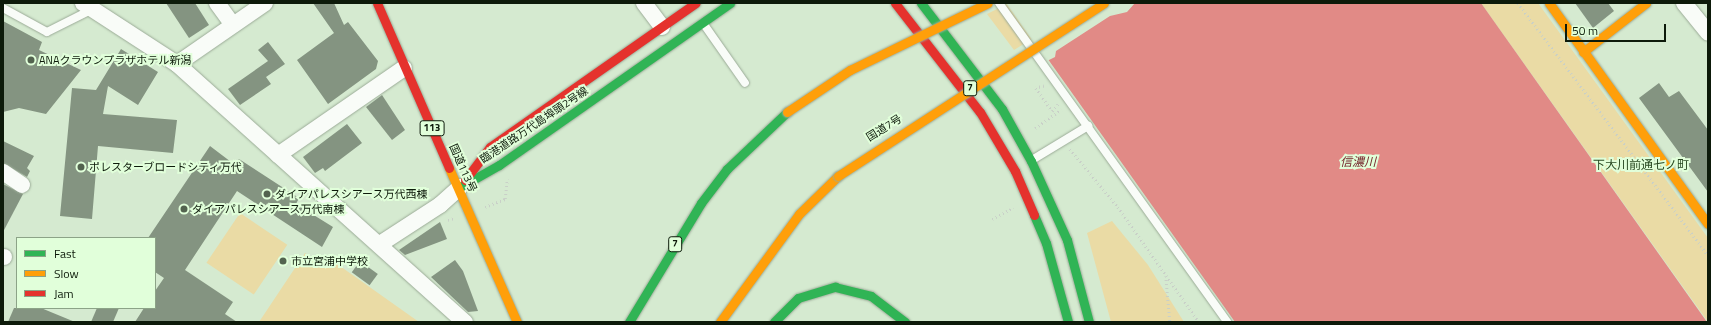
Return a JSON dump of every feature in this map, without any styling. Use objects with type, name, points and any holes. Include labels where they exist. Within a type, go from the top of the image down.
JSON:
[{"type":"main road","name":"国道113号","points":[[377,3],[404,68],[460,187],[517,322]]},
{"type":"main road","name":"臨港道路万代島埠頭2号線","points":[[460,187],[490,147],[696,3]]},
{"type":"main road","name":"臨港道路万代島埠頭2号線","points":[[460,187],[499,165],[730,3]]},
{"type":"main road","points":[[895,3],[980,112],[1015,171],[1046,243],[1068,322]]},
{"type":"main road","points":[[920,3],[1002,110],[1031,161],[1067,240],[1089,322]]},
{"type":"main road","name":"7","points":[[631,320],[701,203],[727,169],[787,112],[850,70],[988,3]]},
{"type":"main road","name":"国道7号","points":[[720,322],[800,214],[838,176],[867,154],[1104,3]]},
{"type":"main road","points":[[1549,3],[1708,224]]},
{"type":"main road","points":[[1583,52],[1646,3]]},
{"type":"main road","points":[[774,322],[798,298],[812,291],[835,287],[871,296],[905,322]]},
{"type":"main road","points":[[510,305],[525,322]]},
{"type":"main road","points":[[623,322],[631,320]]},
{"type":"street","points":[[218,3],[233,25]]},
{"type":"street","points":[[177,64],[265,3]]},
{"type":"street","points":[[644,3],[662,27]]},
{"type":"street","points":[[1684,3],[1708,33]]},
{"type":"street","points":[[88,6],[177,64],[380,244],[465,322]]},
{"type":"street","points":[[278,155],[404,68]]},
{"type":"street","points":[[3,172],[22,185]]},
{"type":"street","points":[[380,244],[440,205],[460,187]]},
{"type":"lane","points":[[999,3],[1227,322]]},
{"type":"lane","points":[[3,8],[47,32],[88,6]]},
{"type":"lane","points":[[702,22],[745,83]]},
{"type":"lane","points":[[1031,161],[1088,126]]},
{"type":"path","points":[[1518,3],[1708,256]]},
{"type":"path","points":[[1035,128],[1062,111],[1054,100],[1058,105],[1052,111],[1036,88],[1042,84],[1047,88],[1044,82]]},
{"type":"path","points":[[1062,142],[1079,156],[1199,322]]},
{"type":"path","points":[[992,219],[1015,206]]},
{"type":"path","points":[[1166,276],[1170,322]]},
{"type":"shaded area","points":[[1009,3],[1090,3],[1014,50],[987,14]]},
{"type":"shaded area","points":[[1481,3],[1538,3],[1708,238],[1708,322]]},
{"type":"shaded area","points":[[240,213],[287,245],[254,295],[206,263]]},
{"type":"shaded area","points":[[1112,221],[1148,265],[1184,322],[1111,322],[1087,233]]},
{"type":"shaded area","points":[[305,253],[323,265],[330,259],[419,322],[259,322]]},
{"type":"water","name":"信濃川","points":[[1008,3],[1481,3],[1707,322],[1235,322]]},
{"type":"pier","points":[[1006,3],[1135,3],[1127,12],[1110,16],[1056,51],[1055,57],[1047,61]]},
{"type":"building","points":[[166,3],[195,3],[209,25],[189,38]]},
{"type":"building","points":[[313,3],[334,3],[344,25],[348,22],[378,61],[376,69],[328,104],[297,60],[334,33]]},
{"type":"building","points":[[1575,3],[1608,3],[1614,11],[1593,28]]},
{"type":"building","name":"ANAクラウンプラザホテル新潟","points":[[3,21],[42,42],[39,50],[81,70],[46,114],[19,108],[3,112]]},
{"type":"building","points":[[268,42],[285,64],[266,77],[271,84],[240,105],[228,89],[268,61],[258,50]]},
{"type":"building","points":[[121,49],[158,72],[138,105],[108,86],[103,114],[177,120],[173,153],[98,146],[92,219],[60,216],[72,88],[96,90]]},
{"type":"building","points":[[1659,83],[1669,97],[1679,91],[1708,130],[1708,192],[1639,98]]},
{"type":"building","points":[[382,95],[405,130],[392,140],[366,107]]},
{"type":"building","points":[[347,124],[362,143],[325,171],[323,168],[315,173],[303,157]]},
{"type":"building","points":[[3,141],[34,156],[27,168],[30,171],[27,177],[3,163]]},
{"type":"building","points":[[210,146],[235,165],[239,159],[299,198],[296,204],[333,227],[322,247],[237,191],[185,270],[233,302],[225,314],[237,322],[135,322],[143,309],[156,309],[156,290],[164,278],[156,273],[156,237],[149,237]]},
{"type":"building","points":[[3,184],[23,194],[3,232]]},
{"type":"building","points":[[440,222],[447,239],[405,255],[399,250]]},
{"type":"building","points":[[455,260],[463,271],[478,311],[468,312],[431,277]]},
{"type":"building","points":[[360,261],[378,274],[370,285],[352,272]]},
{"type":"building","points":[[14,308],[16,308],[43,309],[75,322],[8,322]]},
{"type":"building","points":[[97,309],[119,309],[113,322],[91,322]]},
{"type":"traffic: fast","points":[[460,187],[499,165],[730,3]]},
{"type":"traffic: fast","points":[[921,3],[1002,109],[1031,161],[1067,240],[1089,322]]},
{"type":"traffic: fast","points":[[629,322],[701,203],[727,169],[787,112]]},
{"type":"traffic: fast","points":[[1034,215],[1046,243],[1068,322]]},
{"type":"traffic: fast","points":[[774,322],[798,298],[835,287],[871,296],[905,322]]},
{"type":"traffic: slow","points":[[787,112],[850,70],[988,3]]},
{"type":"traffic: slow","points":[[838,176],[1104,3]]},
{"type":"traffic: slow","points":[[1549,3],[1708,224]]},
{"type":"traffic: slow","points":[[1583,52],[1646,3]]},
{"type":"traffic: slow","points":[[449,168],[517,322]]},
{"type":"traffic: slow","points":[[720,322],[799,214],[838,176]]},
{"type":"traffic: jam","points":[[377,3],[449,168]]},
{"type":"traffic: jam","points":[[465,180],[490,147],[696,3]]},
{"type":"traffic: jam","points":[[895,3],[980,112],[1015,171],[1034,215]]},
{"type":"place","name":"ANAクラウンプラザホテル新潟","points":[[31,60]]},
{"type":"place","name":"ポレスターブロードシティ万代","points":[[81,167]]},
{"type":"place","name":"ダイアパレスシアース万代西棟","points":[[267,194]]},
{"type":"place","name":"ダイアパレスシアース万代南棟","points":[[184,209]]},
{"type":"place","name":"市立宮浦中学校","points":[[283,261]]},
{"type":"district","name":"下大川前通七ノ町","points":[[1641,165]]}]
